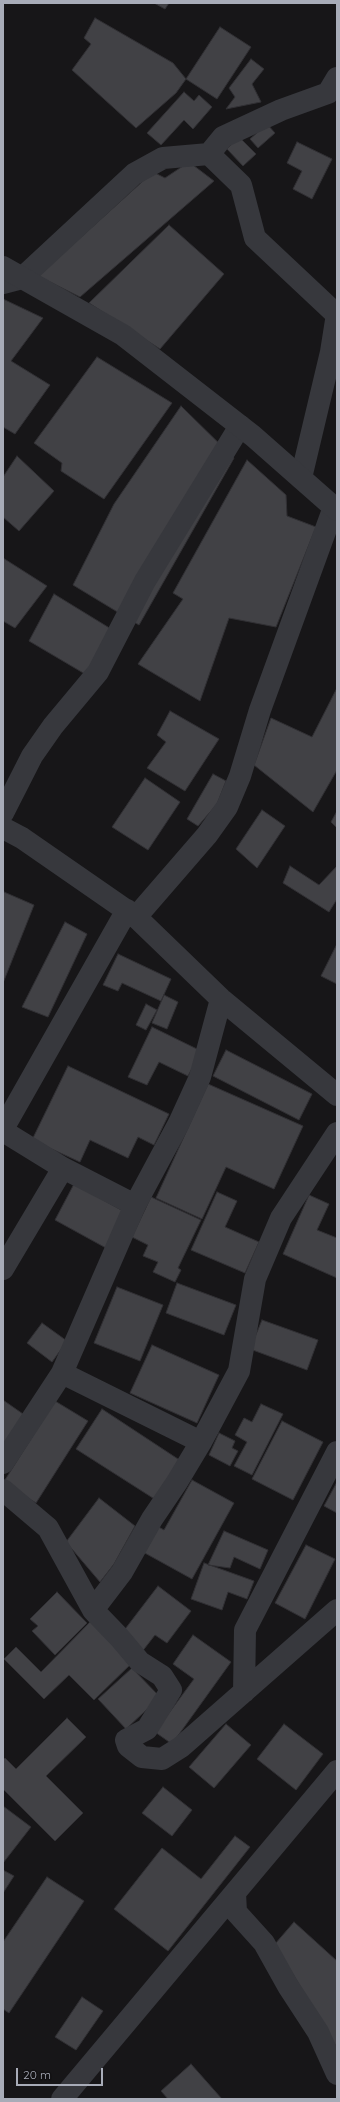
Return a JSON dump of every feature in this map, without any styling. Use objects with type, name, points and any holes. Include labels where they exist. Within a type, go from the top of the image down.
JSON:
[{"type":"street","points":[[13,280],[134,174],[163,158],[209,154],[223,137],[281,110],[328,93],[337,78]]},
{"type":"street","points":[[209,154],[241,184],[255,238],[337,315],[331,352],[301,478]]},
{"type":"street","points":[[3,267],[13,280],[123,334],[240,426],[335,508],[260,710],[240,776],[227,807],[207,835],[131,914],[8,1120],[3,1125]]},
{"type":"street","points":[[3,813],[32,756],[54,726],[98,672],[145,581],[240,426]]},
{"type":"street","points":[[3,828],[22,838],[131,914],[221,999],[337,1095]]},
{"type":"street","points":[[3,1463],[62,1373],[135,1205],[179,1122],[200,1077],[221,999]]},
{"type":"street","points":[[3,1130],[63,1168],[135,1205]]},
{"type":"street","points":[[93,1610],[122,1572],[201,1442],[239,1371],[255,1279],[281,1218],[337,1133]]},
{"type":"street","points":[[3,1269],[63,1168]]},
{"type":"street","points":[[62,1373],[201,1442]]},
{"type":"street","points":[[244,1692],[245,1630],[337,1452]]},
{"type":"street","points":[[3,1490],[48,1528],[93,1610],[140,1662],[162,1676],[171,1690],[147,1730],[126,1740],[128,1746],[142,1757],[162,1760],[181,1747],[337,1610]]},
{"type":"street","points":[[62,2099],[337,1771]]},
{"type":"street","points":[[235,1893],[236,1912],[264,1943],[288,1986],[318,2032],[337,2074]]},
{"type":"building","points":[[154,3],[169,3],[165,9]]},
{"type":"building","points":[[95,18],[173,63],[186,79],[176,93],[136,128],[72,70],[91,44],[84,38]]},
{"type":"building","points":[[220,27],[251,47],[217,99],[186,79]]},
{"type":"building","points":[[251,59],[264,69],[252,84],[261,102],[226,109],[235,97],[229,88]]},
{"type":"building","points":[[184,92],[194,101],[199,95],[212,107],[193,129],[184,120],[161,145],[147,133]]},
{"type":"building","points":[[267,124],[275,133],[258,148],[250,139]]},
{"type":"building","points":[[239,137],[256,154],[243,166],[227,149]]},
{"type":"building","points":[[297,142],[332,159],[312,199],[293,189],[302,171],[287,163]]},
{"type":"building","points":[[189,162],[214,181],[80,297],[38,276],[153,172],[165,178]]},
{"type":"building","points":[[169,225],[224,274],[160,349],[89,303]]},
{"type":"building","points":[[3,299],[43,318],[11,361],[50,385],[15,434],[3,427]]},
{"type":"building","points":[[97,357],[172,403],[104,499],[61,471],[62,463],[34,443]]},
{"type":"building","points":[[181,406],[234,458],[139,625],[73,585],[114,504]]},
{"type":"building","points":[[17,456],[54,491],[19,531],[3,517],[3,477]]},
{"type":"building","points":[[247,460],[286,495],[287,516],[316,527],[276,627],[229,618],[200,701],[138,664],[183,599],[173,593]]},
{"type":"building","points":[[3,558],[47,586],[15,628],[3,621]]},
{"type":"building","points":[[54,594],[116,632],[85,674],[29,641]]},
{"type":"building","points":[[337,688],[337,770],[313,812],[254,765],[271,718],[312,737]]},
{"type":"building","points":[[170,711],[219,739],[185,791],[147,768],[166,742],[157,735]]},
{"type":"building","points":[[213,774],[226,781],[217,804],[198,826],[187,819]]},
{"type":"building","points":[[145,778],[180,802],[148,850],[112,827]]},
{"type":"building","points":[[262,810],[285,826],[257,868],[236,849]]},
{"type":"building","points":[[337,811],[337,828],[331,822]]},
{"type":"building","points":[[290,866],[319,885],[337,866],[337,899],[329,912],[283,883]]},
{"type":"building","points":[[4,892],[34,905],[3,983],[3,895]]},
{"type":"building","points":[[65,922],[87,934],[48,1017],[22,1007]]},
{"type":"building","points":[[337,944],[337,984],[321,976]]},
{"type":"building","points":[[118,954],[171,979],[161,1001],[122,983],[118,991],[103,985]]},
{"type":"building","points":[[164,995],[178,1002],[167,1029],[152,1023]]},
{"type":"building","points":[[146,1004],[157,1010],[146,1030],[136,1025]]},
{"type":"building","points":[[152,1027],[201,1051],[188,1076],[159,1062],[147,1085],[128,1077]]},
{"type":"building","points":[[226,1050],[312,1094],[299,1120],[213,1076]]},
{"type":"building","points":[[68,1066],[169,1114],[154,1145],[138,1137],[128,1158],[90,1140],[80,1162],[32,1140]]},
{"type":"building","points":[[208,1084],[303,1126],[274,1189],[226,1167],[202,1219],[156,1198]]},
{"type":"building","points":[[74,1184],[125,1212],[106,1248],[55,1220]]},
{"type":"building","points":[[217,1192],[237,1201],[225,1227],[259,1242],[245,1273],[191,1250]]},
{"type":"building","points":[[309,1195],[329,1204],[317,1230],[337,1238],[337,1278],[283,1254]]},
{"type":"building","points":[[151,1197],[201,1220],[178,1268],[181,1270],[175,1282],[153,1272],[158,1262],[143,1256],[148,1245],[132,1237]]},
{"type":"building","points":[[177,1283],[236,1305],[224,1335],[166,1313]]},
{"type":"building","points":[[117,1287],[163,1305],[140,1361],[94,1343]]},
{"type":"building","points":[[262,1320],[318,1340],[307,1370],[250,1349]]},
{"type":"building","points":[[42,1323],[67,1341],[52,1362],[27,1343]]},
{"type":"building","points":[[152,1345],[219,1375],[197,1423],[130,1393]]},
{"type":"building","points":[[3,1400],[23,1414],[3,1451]]},
{"type":"building","points":[[55,1401],[88,1421],[36,1503],[3,1483]]},
{"type":"building","points":[[261,1404],[283,1414],[252,1475],[234,1466],[247,1442],[235,1435],[244,1418],[252,1422]]},
{"type":"building","points":[[102,1409],[181,1461],[156,1500],[76,1449]]},
{"type":"building","points":[[282,1421],[323,1442],[293,1500],[252,1479]]},
{"type":"building","points":[[219,1433],[235,1441],[232,1448],[238,1451],[230,1466],[209,1455]]},
{"type":"building","points":[[192,1480],[234,1503],[192,1579],[143,1552],[157,1526],[164,1530]]},
{"type":"building","points":[[337,1482],[337,1513],[324,1506]]},
{"type":"building","points":[[99,1498],[135,1526],[114,1564],[100,1582],[66,1542]]},
{"type":"building","points":[[224,1531],[268,1550],[260,1569],[234,1557],[230,1568],[208,1565]]},
{"type":"building","points":[[306,1545],[335,1559],[305,1619],[275,1603]]},
{"type":"building","points":[[204,1563],[254,1581],[247,1599],[228,1592],[222,1610],[191,1599]]},
{"type":"building","points":[[158,1586],[191,1611],[167,1643],[155,1635],[141,1653],[119,1637]]},
{"type":"building","points":[[57,1592],[87,1623],[55,1655],[32,1631],[38,1626],[30,1619]]},
{"type":"building","points":[[91,1621],[132,1663],[94,1700],[69,1675],[44,1699],[4,1659],[16,1647],[41,1672]]},
{"type":"building","points":[[193,1635],[231,1662],[172,1744],[155,1732],[194,1679],[173,1664]]},
{"type":"building","points":[[132,1668],[160,1697],[126,1729],[98,1699]]},
{"type":"building","points":[[67,1718],[86,1737],[46,1776],[83,1813],[55,1841],[3,1789],[3,1760],[5,1758],[16,1769]]},
{"type":"building","points":[[226,1724],[251,1745],[214,1788],[189,1767]]},
{"type":"building","points":[[284,1724],[323,1754],[296,1790],[257,1759]]},
{"type":"building","points":[[163,1787],[192,1810],[172,1836],[142,1813]]},
{"type":"building","points":[[3,1806],[31,1827],[3,1863]]},
{"type":"building","points":[[235,1836],[250,1847],[168,1951],[114,1909],[162,1848],[201,1879]]},
{"type":"building","points":[[3,1870],[14,1876],[3,1893]]},
{"type":"building","points":[[47,1877],[84,1901],[9,2013],[3,2009],[3,1942]]},
{"type":"building","points":[[294,1922],[337,1961],[337,2048],[275,1944]]},
{"type":"building","points":[[82,1997],[103,2011],[76,2050],[55,2037]]},
{"type":"building","points":[[191,2064],[222,2099],[168,2099],[161,2091]]}]
